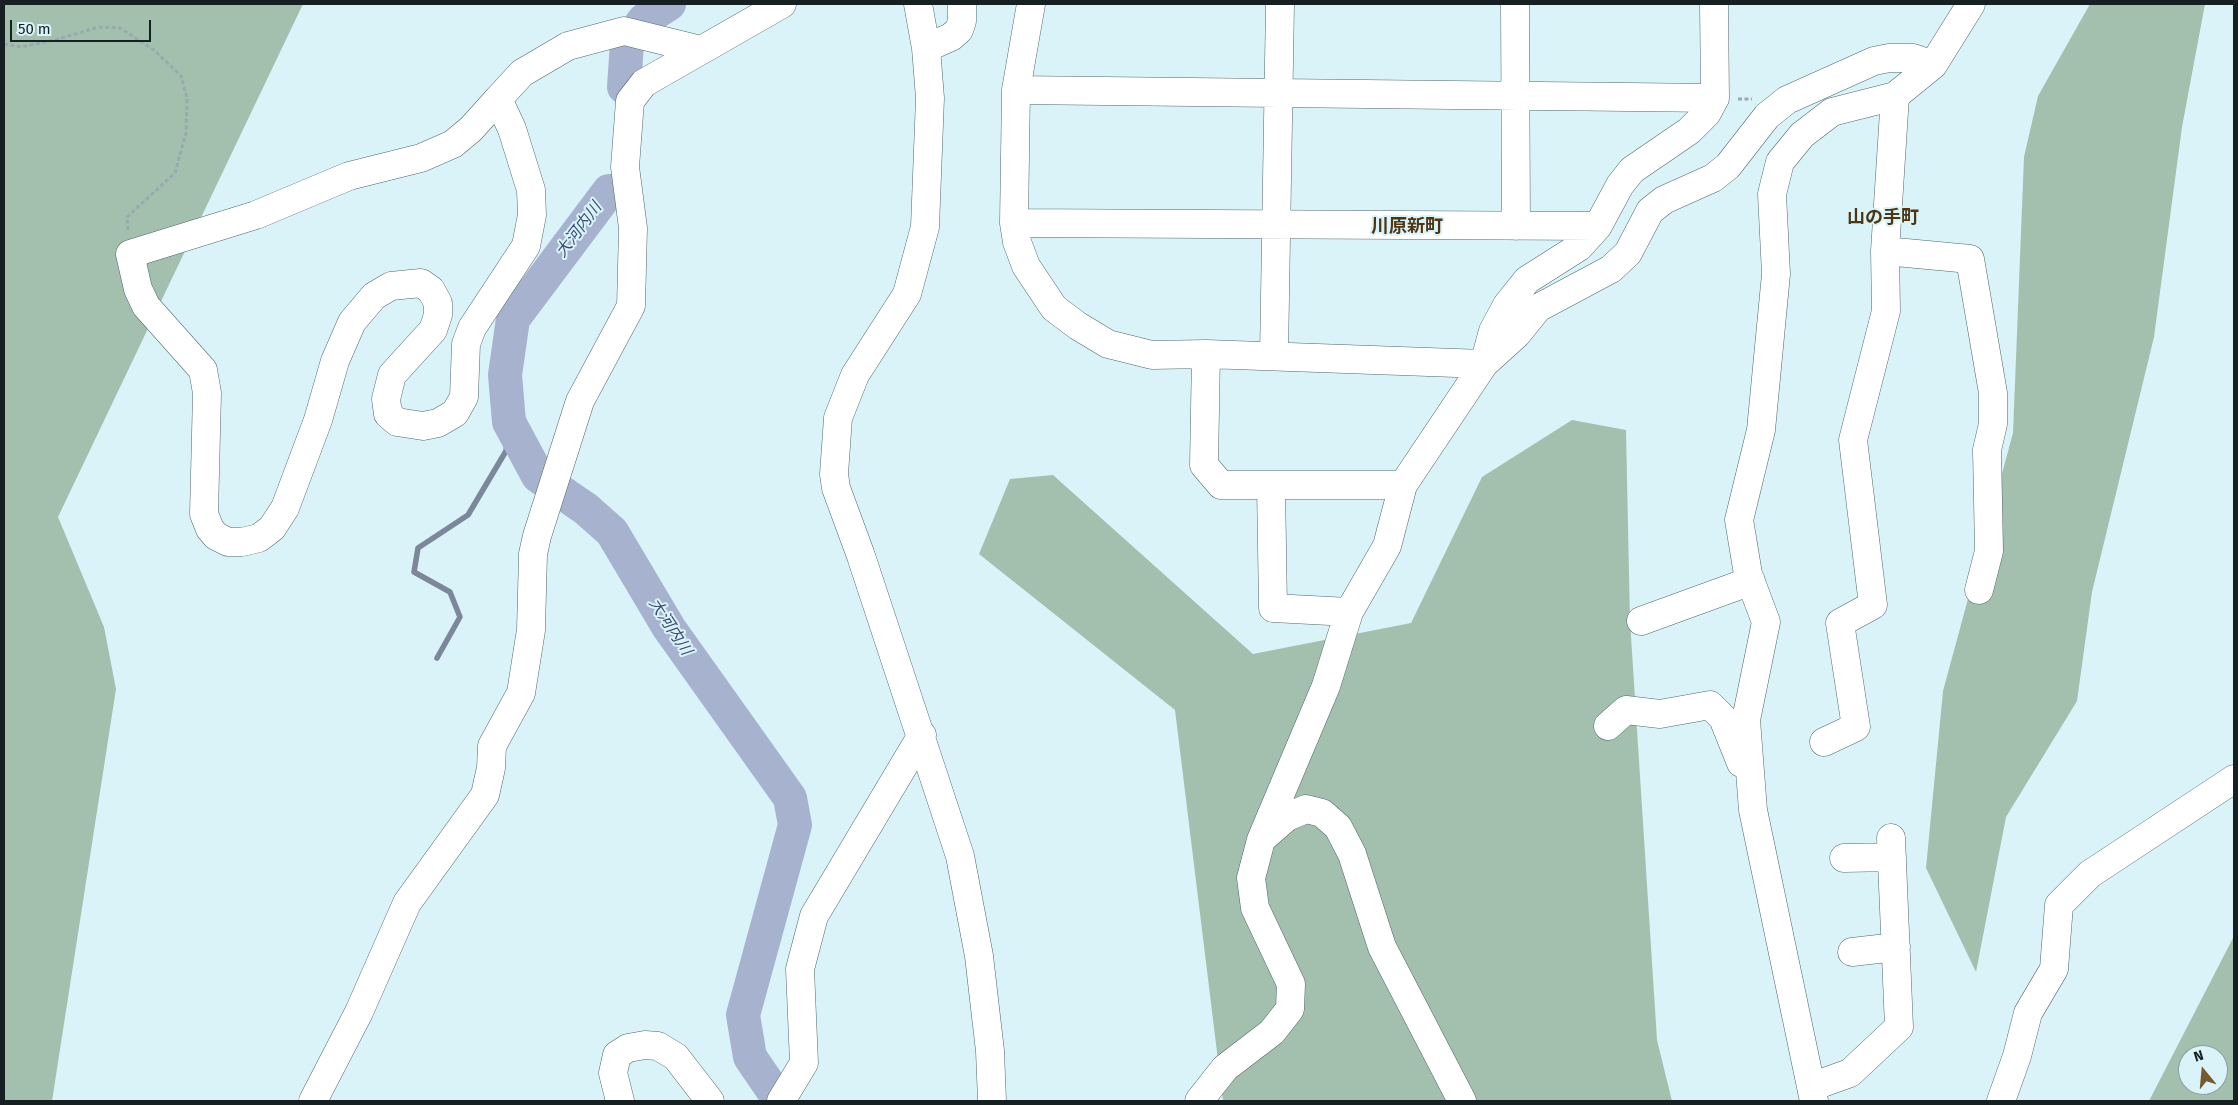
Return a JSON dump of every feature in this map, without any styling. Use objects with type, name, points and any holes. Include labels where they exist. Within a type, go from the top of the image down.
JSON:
[{"type":"street","points":[[313,1101],[359,1012],[407,903],[485,795],[492,746],[521,693],[531,630],[533,554],[552,484],[580,401],[632,306],[633,228],[625,167],[630,101],[644,83],[782,4]]},
{"type":"street","points":[[918,4],[926,48],[930,98],[925,227],[907,294],[851,383],[838,418],[834,474],[836,488],[922,735],[960,856],[978,947],[990,1051],[992,1101]]},
{"type":"street","points":[[926,48],[951,37],[959,30],[962,21],[962,4]]},
{"type":"street","points":[[1031,4],[1016,90],[1014,224],[1017,242],[1026,266],[1037,286],[1054,308],[1078,326],[1108,344],[1152,355],[1206,354],[1484,364]]},
{"type":"street","points":[[1274,356],[1280,4]]},
{"type":"street","points":[[1515,4],[1516,226]]},
{"type":"street","points":[[1484,364],[1493,331],[1507,305],[1527,280],[1579,247],[1598,226],[1620,185],[1632,170],[1689,131],[1707,113],[1715,98],[1714,4]]},
{"type":"street","points":[[1844,858],[1892,847],[1899,1027],[1850,1073],[1813,1094],[1753,810],[1746,720],[1766,622],[1751,581],[1739,520],[1761,430],[1776,274],[1772,194],[1780,162],[1802,135],[1832,112],[1894,96],[1933,65],[1971,4]]},
{"type":"street","points":[[498,99],[512,129],[531,190],[532,215],[526,246],[472,328],[466,344],[464,397],[455,413],[438,422],[423,426],[397,422],[388,414],[386,399],[392,375],[433,330],[438,315],[438,303],[430,290],[422,282],[391,286],[374,296],[352,322],[335,361],[318,420],[285,508],[272,528],[260,538],[242,542],[228,542],[210,529],[204,514],[203,494],[208,393],[203,370],[146,306],[138,289],[130,254],[256,215],[349,176],[421,158],[453,144],[471,129],[498,99],[522,73],[568,46],[632,33],[700,50]]},
{"type":"street","points":[[1199,1101],[1226,1068],[1272,1032],[1290,1009],[1291,984],[1255,908],[1251,878],[1261,840],[1326,686],[1349,612],[1387,546],[1403,485],[1484,364],[1517,334],[1538,308],[1610,270],[1628,252],[1650,212],[1664,200],[1713,178],[1728,166],[1767,116],[1786,100],[1874,61],[1889,58],[1912,58],[1933,65]]},
{"type":"street","points":[[1016,90],[1715,98]]},
{"type":"street","points":[[1824,742],[1856,727],[1840,623],[1874,605],[1853,440],[1886,311],[1885,251],[1894,96]]},
{"type":"street","points":[[1014,224],[1598,226]]},
{"type":"street","points":[[1885,251],[1970,259],[1993,393],[1993,424],[1988,450],[1989,551],[1979,590]]},
{"type":"street","points":[[1206,354],[1204,465],[1221,485],[1403,485]]},
{"type":"street","points":[[1271,485],[1274,608],[1349,612]]},
{"type":"street","points":[[1641,621],[1751,581]]},
{"type":"street","points":[[1608,726],[1626,710],[1660,714],[1710,705],[1723,718],[1751,788]]},
{"type":"street","points":[[785,1095],[804,1063],[800,970],[814,916],[922,735]]},
{"type":"street","points":[[2001,1101],[2017,1056],[2028,1013],[2054,969],[2060,905],[2090,874],[2234,779]]},
{"type":"street","points":[[1261,840],[1287,817],[1306,809],[1322,813],[1338,827],[1352,854],[1382,946],[1462,1101]]},
{"type":"street","points":[[1852,952],[1896,947]]},
{"type":"street","points":[[620,1101],[613,1073],[614,1061],[617,1055],[628,1048],[645,1045],[658,1046],[676,1057],[710,1101]]},
{"type":"path","points":[[4,44],[21,47],[56,40],[99,27],[120,28],[154,50],[181,76],[187,98],[186,133],[175,173],[127,217],[130,254]]},
{"type":"green space","points":[[4,4],[303,4],[58,517],[104,627],[116,689],[52,1101],[4,1101]]},
{"type":"green space","points":[[2090,4],[2205,4],[2182,127],[2154,337],[2092,592],[2077,701],[2006,817],[1976,972],[1926,868],[1943,691],[2013,433],[2024,157],[2038,96]]},
{"type":"green space","points":[[1572,420],[1626,430],[1630,621],[1657,1040],[1672,1101],[1223,1101],[1175,710],[979,554],[1010,479],[1053,475],[1253,654],[1411,623],[1482,477]]},
{"type":"green space","points":[[2234,936],[2234,1101],[2149,1101]]},
{"type":"waterway","name":"大河内川","points":[[624,87],[627,43],[644,20],[669,4]]},
{"type":"waterway","name":"大河内川","points":[[609,191],[513,319],[505,375],[509,422],[538,476],[586,509],[612,532],[669,628],[790,798],[795,825],[743,1015],[750,1057],[780,1101]]},
{"type":"waterway","points":[[437,658],[460,617],[450,592],[414,572],[418,548],[468,515],[506,451],[509,422]]},
{"type":"district","name":"山の手町","points":[[1883,218]]},
{"type":"district","name":"川原新町","points":[[1407,227]]}]
